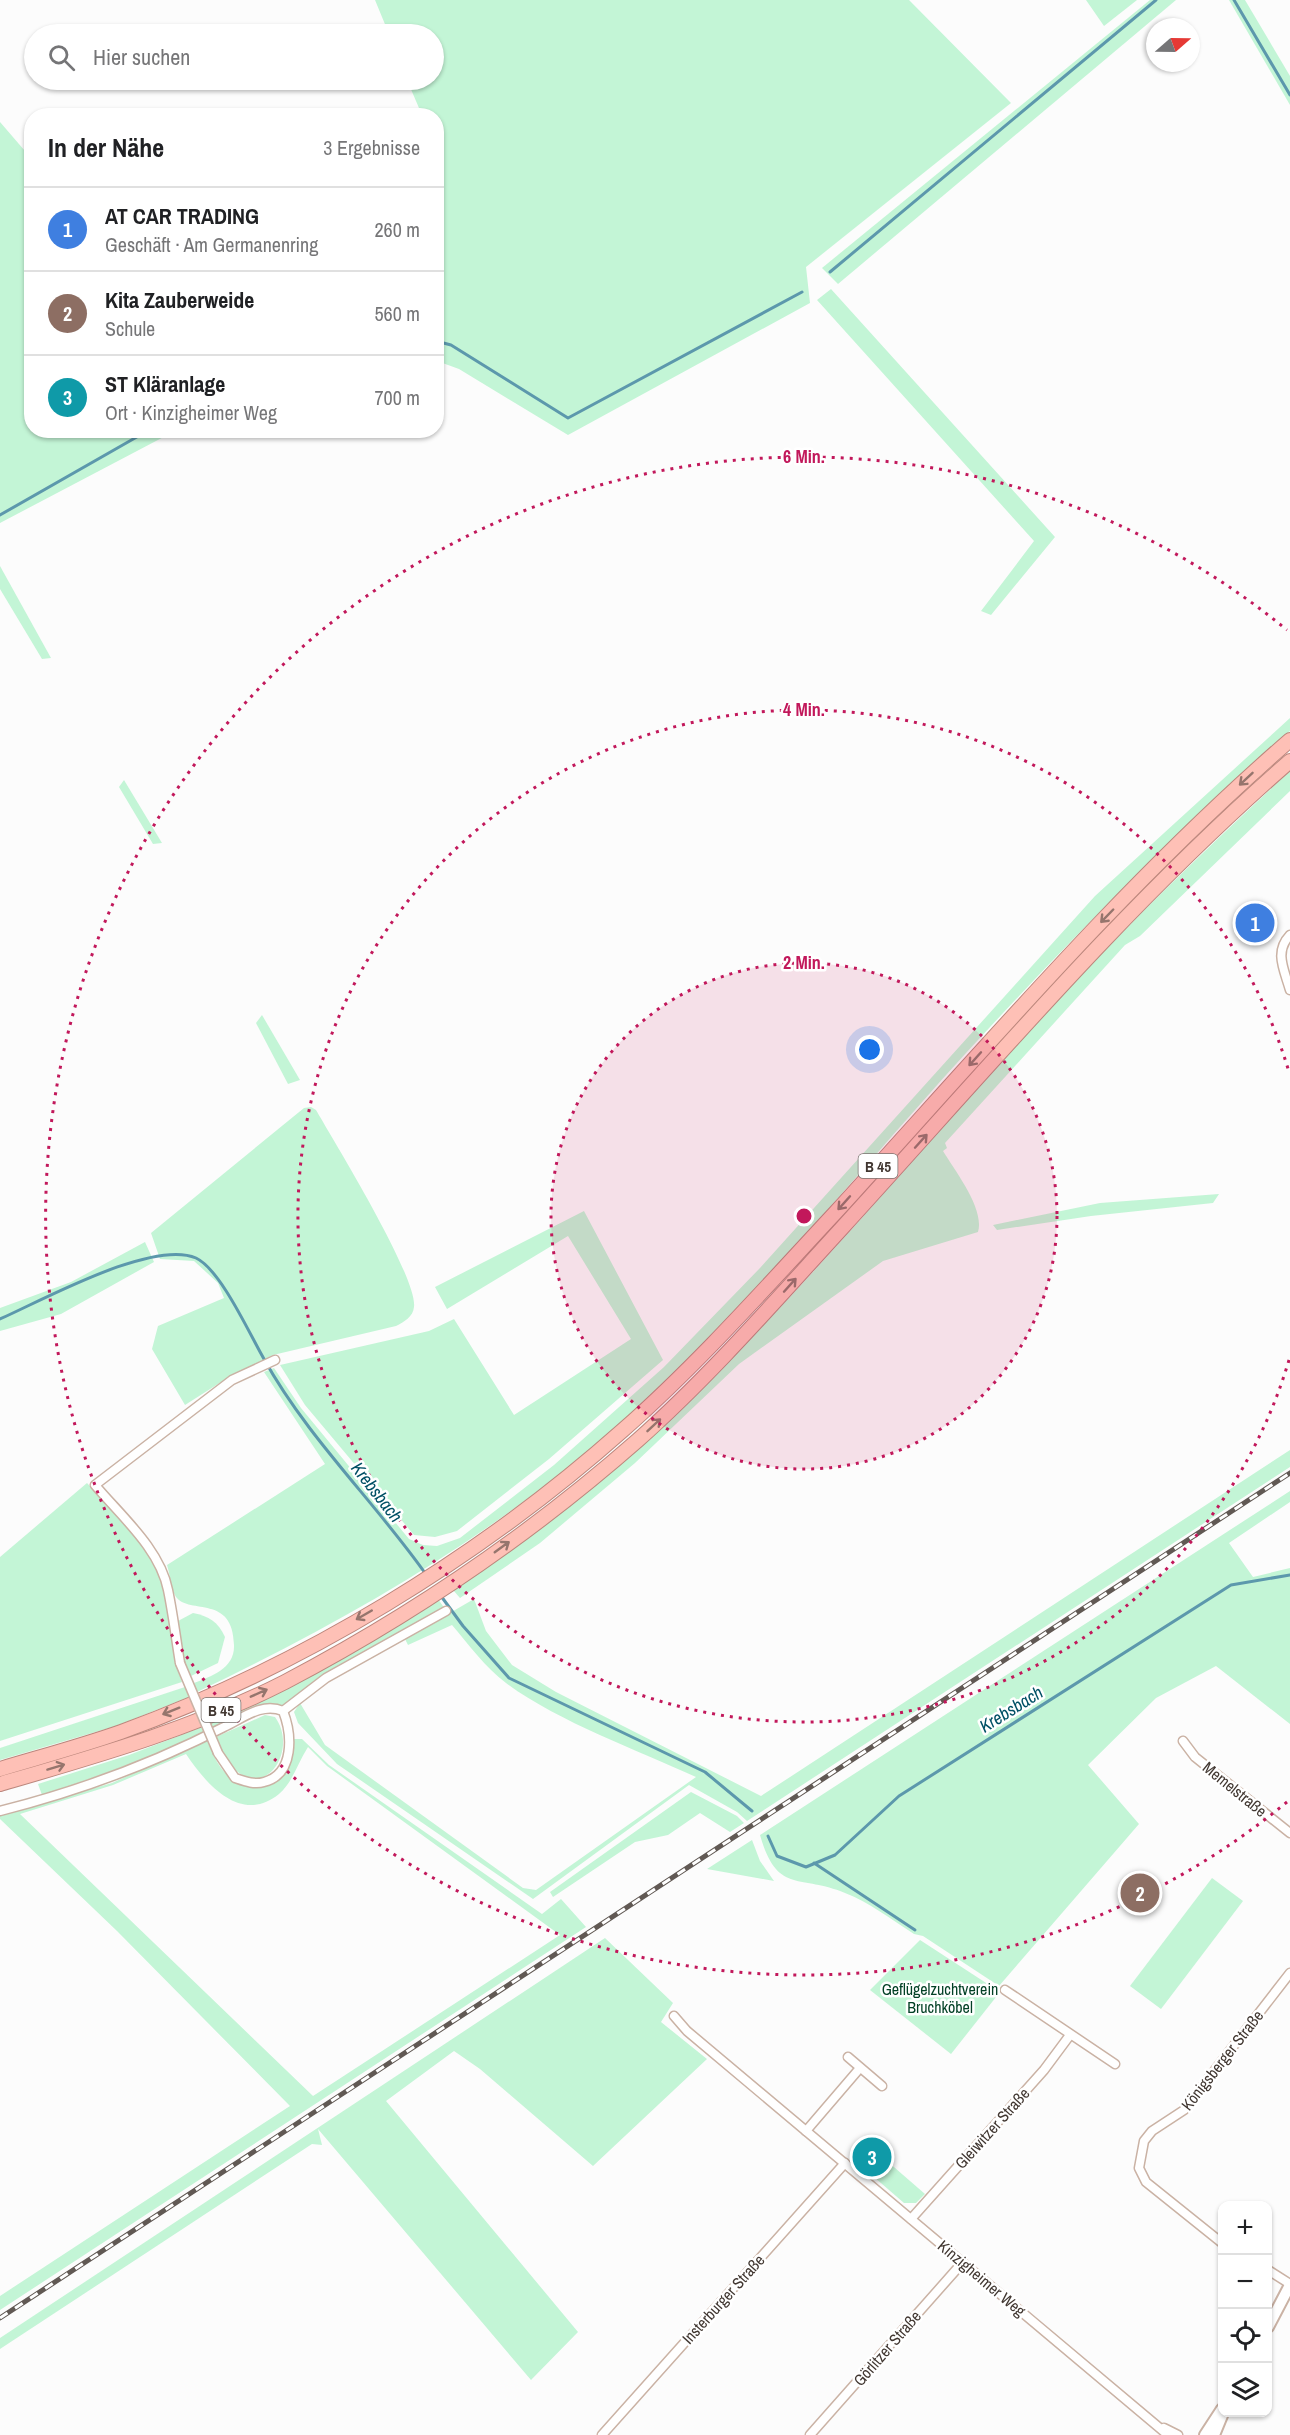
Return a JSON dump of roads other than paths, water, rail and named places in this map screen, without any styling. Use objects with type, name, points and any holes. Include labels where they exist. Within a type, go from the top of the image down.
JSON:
[{"type":"highway","name":"B 45","points":[[0,1769],[120,1732],[273,1667],[415,1586],[519,1514],[584,1464],[681,1375],[771,1283],[1095,928],[1204,819],[1290,740]]},
{"type":"highway","name":"B 45","points":[[0,1784],[125,1747],[212,1714],[284,1682],[455,1581],[596,1475],[691,1390],[773,1304],[1109,936],[1199,845],[1290,761]]},
{"type":"street","points":[[1290,934],[1281,944],[1280,958],[1290,990]]},
{"type":"street","points":[[275,1360],[231,1380],[95,1485],[140,1538],[162,1572],[168,1590],[180,1663],[218,1753],[235,1778],[264,1782],[277,1774],[288,1754],[290,1728],[283,1711]]},
{"type":"street","points":[[0,1810],[109,1779],[180,1749],[264,1708],[283,1711],[326,1678],[446,1611]]},
{"type":"street","name":"Memelstraße","points":[[1184,1741],[1195,1756],[1290,1833]]},
{"type":"street","name":"Königsberger Straße","points":[[1218,2240],[1146,2182],[1139,2168],[1140,2154],[1152,2131],[1184,2110],[1290,1972]]},
{"type":"street","points":[[1005,1990],[1115,2064]]},
{"type":"street","name":"Kinzigheimer Weg","points":[[674,2016],[687,2031],[1168,2435]]},
{"type":"street","name":"Gleiwitzer Straße","points":[[911,2219],[1044,2070],[1070,2035]]},
{"type":"street","points":[[848,2057],[882,2086]]},
{"type":"street","points":[[806,2131],[860,2068]]},
{"type":"street","name":"Insterburger Straße","points":[[602,2435],[845,2163]]},
{"type":"street","name":"Görlitzer Straße","points":[[810,2435],[963,2262]]},
{"type":"street","points":[[1272,2273],[1290,2284],[1272,2319]]},
{"type":"street","points":[[1205,2435],[1218,2417]]},
{"type":"street","points":[[1214,2435],[1221,2417]]},
{"type":"street","name":"Kinzigheimer Weg","points":[[1158,2426],[1178,2435]]},
{"type":"waterway","points":[[830,272],[1156,0]]},
{"type":"waterway","points":[[1234,0],[1290,95]]},
{"type":"waterway","points":[[444,343],[451,345],[568,418],[802,292]]},
{"type":"waterway","points":[[0,515],[135,438]]},
{"type":"waterway","name":"Krebsbach","points":[[0,1319],[70,1286],[126,1264],[177,1254],[196,1258],[206,1265],[225,1289],[281,1388],[300,1415],[425,1573]]},
{"type":"waterway","name":"Krebsbach","points":[[768,1836],[777,1856],[806,1867],[835,1855],[899,1796],[1231,1585],[1290,1575]]},
{"type":"waterway","name":"Krebsbach","points":[[441,1596],[463,1626],[509,1678],[705,1772],[752,1811]]},
{"type":"waterway","points":[[814,1863],[915,1930]]},
{"type":"railway","points":[[0,2318],[1290,1473]]},
{"type":"place","name":"AT CAR TRADING","points":[[1255,923]]},
{"type":"place","name":"Kita Zauberweide","points":[[1140,1893]]},
{"type":"place","name":"ST Kläranlage","points":[[872,2157]]},
{"type":"park label","name":"Geflügelzuchtverein Bruchköbel","points":[[940,1998]]}]
